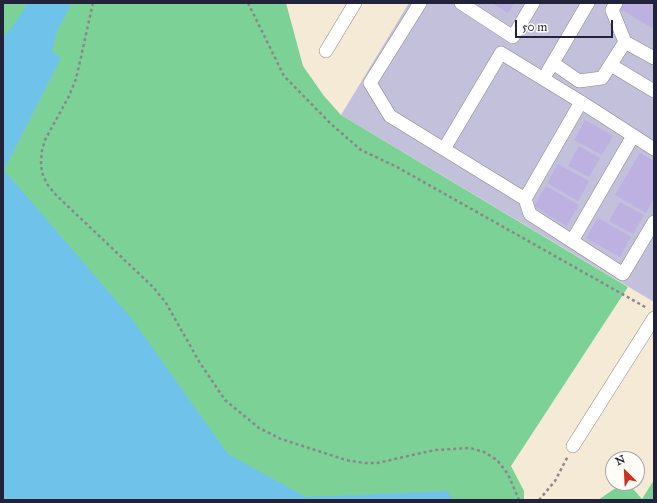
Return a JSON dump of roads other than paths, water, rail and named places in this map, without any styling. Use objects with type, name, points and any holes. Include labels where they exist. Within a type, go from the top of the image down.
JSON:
[{"type":"street","points":[[326,51],[355,3]]},
{"type":"street","points":[[420,3],[370,83],[390,116],[525,199],[530,214],[623,274],[654,222]]},
{"type":"street","points":[[461,3],[513,37]]},
{"type":"street","points":[[444,150],[501,53],[513,37],[533,3]]},
{"type":"street","points":[[544,79],[588,3]]},
{"type":"street","points":[[616,3],[612,10],[625,42],[654,58]]},
{"type":"street","points":[[553,63],[579,81],[602,78],[625,42]]},
{"type":"street","points":[[501,53],[654,149]]},
{"type":"street","points":[[611,65],[654,91]]},
{"type":"street","points":[[525,199],[581,102]]},
{"type":"street","points":[[572,241],[633,136]]},
{"type":"street","points":[[573,446],[654,318]]},
{"type":"water","points":[[28,3],[72,3],[57,31],[52,51],[61,58],[4,170],[132,319],[228,454],[306,497],[447,491],[453,500],[3,500],[3,37]]}]
